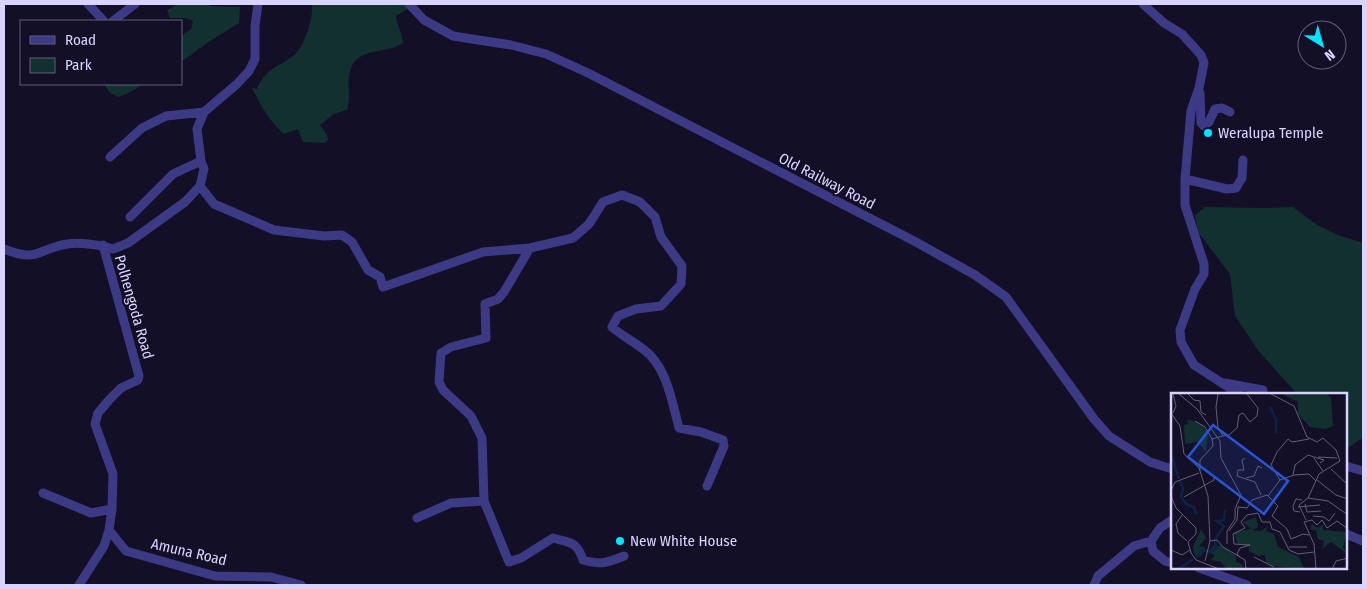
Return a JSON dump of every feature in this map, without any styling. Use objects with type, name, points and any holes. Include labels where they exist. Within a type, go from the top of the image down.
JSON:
[{"type":"street","points":[[88,4],[103,20]]},
{"type":"street","points":[[114,20],[135,4]]},
{"type":"street","points":[[4,248],[18,254],[31,256],[68,244],[103,245],[113,249],[128,243],[184,202],[200,186],[204,168],[201,161],[197,129],[204,112],[237,84],[249,71],[255,59],[255,26],[258,4]]},
{"type":"street","name":"Old Railway Road","points":[[409,4],[424,20],[453,36],[511,45],[546,54],[586,72],[916,242],[975,275],[1006,297],[1094,419],[1109,436],[1150,462],[1171,469]]},
{"type":"street","points":[[1143,4],[1164,23],[1182,34],[1201,56],[1204,63],[1200,88],[1201,123],[1204,126],[1209,122],[1215,109],[1222,108],[1230,112]]},
{"type":"street","points":[[1200,88],[1191,111],[1185,179],[1185,205],[1204,264],[1204,274],[1195,289],[1180,330],[1180,342],[1194,365],[1237,393]]},
{"type":"street","points":[[110,157],[142,128],[166,116],[204,112]]},
{"type":"street","points":[[1185,179],[1227,189],[1236,188],[1242,178],[1243,160]]},
{"type":"street","points":[[130,217],[173,174],[201,161]]},
{"type":"street","points":[[200,186],[214,204],[274,230],[324,236],[342,235],[352,242],[368,270],[380,277],[383,287],[483,252],[530,248],[573,238],[589,224],[603,202],[622,195],[640,202],[655,217],[661,237],[682,266],[681,284],[661,306],[636,309],[618,316],[612,327],[621,336],[644,349],[658,366],[668,387],[679,428],[701,432],[723,440],[724,446],[707,486]]},
{"type":"street","name":"Polhengoda Road","points":[[79,585],[104,546],[109,530],[112,509],[113,474],[95,424],[98,413],[121,388],[138,380],[139,376],[103,245]]},
{"type":"street","points":[[530,248],[504,292],[498,299],[485,304],[486,338],[451,347],[441,353],[439,382],[443,390],[471,416],[482,438],[484,501],[509,562],[520,558],[553,538],[575,544],[580,548],[583,560],[594,563],[604,564],[624,556]]},
{"type":"street","points":[[1220,382],[1263,390]]},
{"type":"street","points":[[1347,466],[1363,471]]},
{"type":"street","points":[[43,493],[91,513],[112,509]]},
{"type":"street","points":[[416,518],[451,503],[484,501]]},
{"type":"street","points":[[1094,585],[1098,576],[1134,546],[1151,541],[1160,528],[1171,521]]},
{"type":"street","name":"Amuna Road","points":[[109,530],[126,551],[215,576],[271,577],[301,585]]},
{"type":"street","points":[[1347,534],[1363,541]]},
{"type":"street","points":[[1151,541],[1153,551],[1165,561],[1171,562]]},
{"type":"street","points":[[1202,569],[1246,585]]},
{"type":"green space","points":[[178,4],[240,7],[239,23],[182,61],[182,35],[191,29],[193,21],[184,18],[170,18],[167,10]]},
{"type":"green space","points":[[312,4],[416,4],[396,16],[403,43],[396,47],[365,54],[354,63],[349,77],[347,110],[334,114],[320,125],[327,135],[328,140],[325,143],[303,142],[298,129],[284,134],[266,113],[252,88],[257,89],[260,82],[272,69],[298,51],[305,39],[310,24]]},
{"type":"green space","points":[[105,85],[141,85],[118,97],[109,92]]},
{"type":"green space","points":[[1205,207],[1293,207],[1317,225],[1338,235],[1363,243],[1363,437],[1347,449],[1347,393],[1296,393],[1258,350],[1235,316],[1230,274],[1198,232],[1195,215]]},
{"type":"place","name":"Weralupa Temple","points":[[1208,133]]},
{"type":"place","name":"New White House","points":[[620,541]]}]
